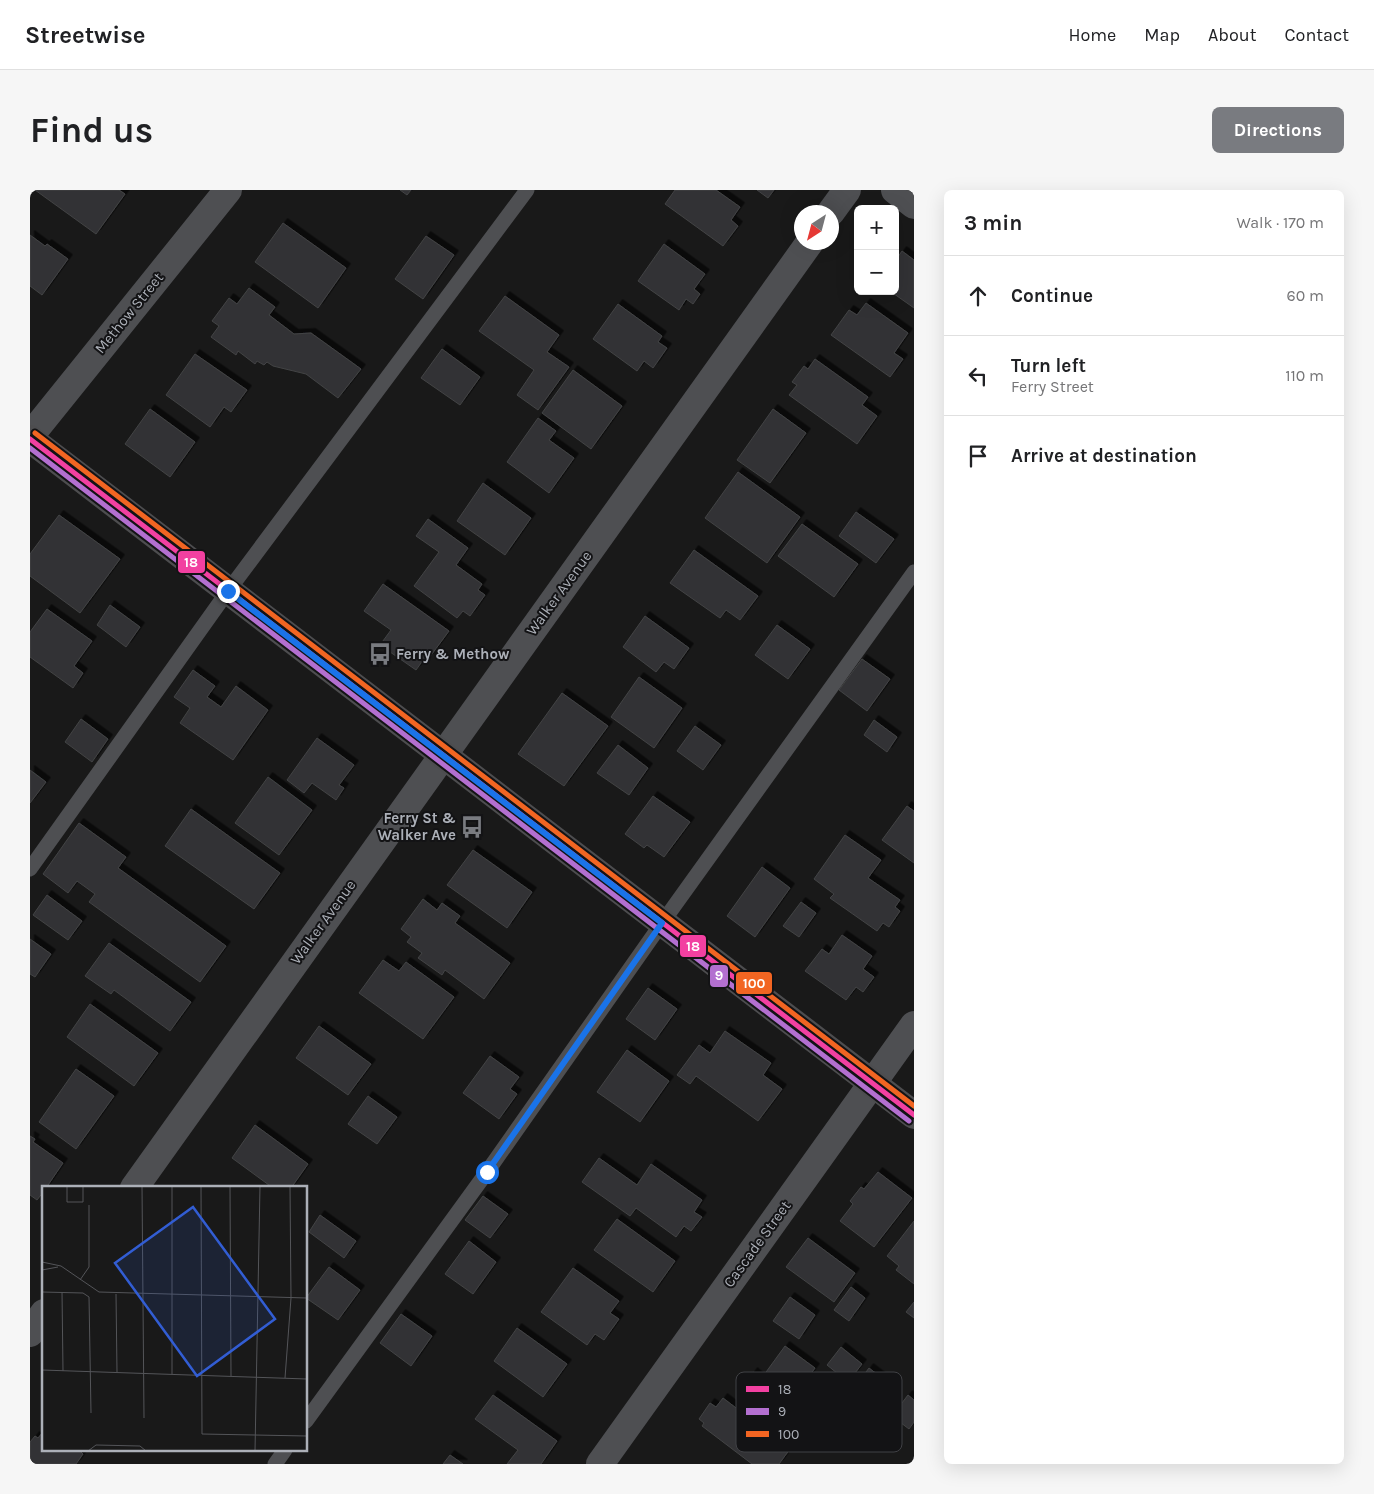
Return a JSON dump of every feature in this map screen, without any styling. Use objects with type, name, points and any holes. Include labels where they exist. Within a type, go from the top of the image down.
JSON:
[{"type":"main road","points":[[30,437],[442,756],[914,1115]]},
{"type":"street","name":"Methow Street","points":[[30,437],[228,190]]},
{"type":"street","points":[[836,205],[847,190]]},
{"type":"street","points":[[895,190],[914,205]]},
{"type":"street","name":"Walker Avenue","points":[[135,1186],[804,250]]},
{"type":"street","name":"Cascade Street","points":[[600,1464],[914,1025]]},
{"type":"street","points":[[30,1332],[42,1316]]},
{"type":"lane","points":[[30,869],[228,591],[527,190]]},
{"type":"lane","points":[[308,1418],[481,1180],[662,923],[914,572]]},
{"type":"lane","points":[[275,1464],[284,1452]]},
{"type":"building","points":[[35,190],[119,190],[125,194],[96,234]]},
{"type":"building","points":[[400,190],[411,190],[407,195]]},
{"type":"building","points":[[675,190],[716,190],[740,207],[731,220],[738,226],[723,246],[665,204]]},
{"type":"building","points":[[757,190],[774,190],[768,198]]},
{"type":"building","points":[[283,223],[346,268],[318,308],[255,262]]},
{"type":"building","points":[[30,235],[68,259],[42,295],[30,286]]},
{"type":"building","points":[[426,236],[454,255],[423,299],[395,279]]},
{"type":"building","points":[[664,244],[705,274],[694,289],[700,294],[693,304],[686,299],[679,310],[638,281]]},
{"type":"building","points":[[902,251],[914,260],[914,308],[896,295],[899,295],[899,255]]},
{"type":"building","points":[[249,288],[275,307],[269,315],[294,334],[311,333],[361,369],[338,398],[306,374],[273,366],[267,362],[264,365],[257,361],[255,364],[238,351],[236,355],[211,337],[219,326],[212,321],[229,298],[237,304]]},
{"type":"building","points":[[505,296],[559,335],[547,352],[569,367],[538,410],[517,395],[534,370],[479,331]]},
{"type":"building","points":[[866,303],[908,333],[894,353],[903,359],[890,377],[831,335],[849,310],[857,315]]},
{"type":"building","points":[[618,304],[662,336],[658,342],[667,348],[653,368],[644,361],[637,371],[593,339]]},
{"type":"building","points":[[442,349],[480,377],[460,405],[421,378]]},
{"type":"building","points":[[195,354],[247,390],[231,412],[224,407],[210,427],[166,395]]},
{"type":"building","points":[[815,359],[868,397],[862,405],[877,416],[857,444],[789,395],[797,385],[792,382],[804,366],[808,369]]},
{"type":"building","points":[[573,370],[622,406],[591,449],[542,413]]},
{"type":"building","points":[[150,409],[195,442],[170,477],[125,444]]},
{"type":"building","points":[[773,409],[806,433],[770,483],[737,460]]},
{"type":"building","points":[[538,418],[556,431],[549,440],[574,458],[549,493],[507,462]]},
{"type":"building","points":[[738,472],[800,517],[767,563],[705,518]]},
{"type":"building","points":[[483,483],[531,518],[505,555],[457,521]]},
{"type":"building","points":[[856,512],[894,539],[876,563],[839,536]]},
{"type":"building","points":[[59,515],[120,559],[80,613],[30,576],[30,554]]},
{"type":"building","points":[[428,519],[468,548],[456,565],[482,584],[478,590],[485,595],[470,616],[463,611],[457,618],[414,586],[439,552],[416,536]]},
{"type":"building","points":[[802,524],[858,564],[834,597],[778,556]]},
{"type":"building","points":[[694,550],[758,596],[740,620],[726,610],[720,618],[670,583]]},
{"type":"building","points":[[383,584],[449,631],[429,658],[426,656],[416,670],[380,645],[391,630],[364,611]]},
{"type":"building","points":[[110,605],[140,627],[126,647],[97,625]]},
{"type":"building","points":[[47,609],[92,641],[74,666],[83,673],[73,688],[30,657],[30,632]]},
{"type":"building","points":[[645,616],[689,648],[674,669],[664,662],[656,672],[623,647]]},
{"type":"building","points":[[777,625],[810,649],[788,679],[755,655]]},
{"type":"building","points":[[862,659],[890,679],[867,711],[839,690]]},
{"type":"building","points":[[193,670],[215,686],[207,697],[221,707],[236,686],[268,710],[233,760],[180,723],[190,708],[174,697]]},
{"type":"building","points":[[639,677],[682,708],[654,748],[611,717]]},
{"type":"building","points":[[562,693],[608,726],[564,786],[518,754]]},
{"type":"building","points":[[81,719],[108,739],[92,762],[65,742]]},
{"type":"building","points":[[874,720],[897,737],[887,752],[864,735]]},
{"type":"building","points":[[695,726],[721,745],[703,770],[677,751]]},
{"type":"building","points":[[317,738],[354,765],[339,785],[344,788],[336,800],[312,783],[304,793],[287,780]]},
{"type":"building","points":[[618,745],[648,768],[629,795],[597,773]]},
{"type":"building","points":[[30,770],[46,782],[30,803]]},
{"type":"building","points":[[268,777],[312,810],[279,855],[235,823]]},
{"type":"building","points":[[653,796],[690,822],[664,857],[647,845],[644,848],[625,834]]},
{"type":"building","points":[[907,806],[914,811],[914,863],[882,840]]},
{"type":"building","points":[[191,809],[280,873],[254,909],[165,846]]},
{"type":"building","points":[[79,823],[126,857],[118,868],[226,946],[200,982],[89,902],[95,894],[77,881],[68,893],[43,874]]},
{"type":"building","points":[[845,835],[881,860],[868,878],[900,900],[895,907],[900,911],[889,927],[883,923],[877,931],[830,898],[834,894],[814,879]]},
{"type":"building","points":[[473,850],[532,892],[507,928],[447,885]]},
{"type":"building","points":[[762,867],[790,888],[755,937],[727,916]]},
{"type":"building","points":[[47,895],[82,921],[68,940],[33,915]]},
{"type":"building","points":[[423,899],[437,910],[442,903],[460,916],[455,923],[510,963],[484,999],[445,970],[442,975],[418,958],[422,953],[407,942],[411,937],[401,929]]},
{"type":"building","points":[[801,902],[816,913],[799,937],[783,926]]},
{"type":"building","points":[[842,935],[872,956],[863,969],[874,977],[863,992],[856,987],[846,1000],[805,971],[822,949],[829,954]]},
{"type":"building","points":[[30,939],[51,954],[35,977],[30,974]]},
{"type":"building","points":[[109,943],[191,1002],[170,1031],[114,990],[111,994],[85,976]]},
{"type":"building","points":[[383,960],[399,971],[406,962],[454,997],[423,1039],[359,993]]},
{"type":"building","points":[[648,988],[677,1009],[655,1040],[626,1019]]},
{"type":"building","points":[[90,1004],[158,1053],[134,1086],[67,1037]]},
{"type":"building","points":[[319,1026],[371,1064],[348,1095],[296,1058]]},
{"type":"building","points":[[725,1031],[771,1063],[763,1075],[782,1089],[758,1121],[696,1076],[690,1084],[677,1075],[699,1045],[710,1053]]},
{"type":"building","points":[[627,1050],[669,1081],[640,1122],[597,1092]]},
{"type":"building","points":[[490,1056],[519,1077],[510,1089],[517,1094],[499,1119],[463,1093]]},
{"type":"building","points":[[76,1069],[114,1096],[76,1149],[39,1122]]},
{"type":"building","points":[[368,1096],[397,1117],[377,1144],[348,1124]]},
{"type":"building","points":[[255,1125],[308,1164],[292,1186],[270,1186],[232,1158]]},
{"type":"building","points":[[30,1136],[35,1139],[33,1142],[63,1163],[47,1186],[42,1186],[42,1194],[37,1200],[30,1195]]},
{"type":"building","points":[[599,1158],[637,1185],[651,1164],[702,1200],[694,1212],[702,1217],[691,1231],[684,1226],[676,1237],[636,1208],[630,1216],[582,1182]]},
{"type":"building","points":[[878,1172],[912,1198],[874,1247],[840,1221],[853,1204],[850,1201],[861,1187],[864,1189]]},
{"type":"building","points":[[483,1196],[508,1214],[490,1238],[465,1220]]},
{"type":"building","points":[[320,1215],[356,1241],[344,1258],[309,1232]]},
{"type":"building","points":[[617,1219],[675,1261],[653,1292],[594,1250]]},
{"type":"building","points":[[914,1221],[914,1284],[896,1270],[899,1266],[887,1256]]},
{"type":"building","points":[[808,1238],[855,1273],[834,1302],[786,1267]]},
{"type":"building","points":[[469,1241],[496,1262],[473,1294],[445,1274]]},
{"type":"building","points":[[329,1267],[360,1290],[338,1320],[308,1299],[308,1295]]},
{"type":"building","points":[[573,1268],[619,1301],[610,1313],[619,1319],[604,1340],[595,1334],[587,1345],[541,1312]]},
{"type":"building","points":[[851,1287],[865,1298],[849,1321],[834,1310]]},
{"type":"building","points":[[790,1297],[815,1315],[799,1339],[773,1321]]},
{"type":"building","points":[[914,1302],[914,1318],[906,1312]]},
{"type":"building","points":[[401,1314],[432,1336],[411,1366],[380,1343]]},
{"type":"building","points":[[517,1328],[567,1364],[543,1397],[494,1361]]},
{"type":"building","points":[[785,1346],[815,1368],[812,1372],[766,1372]]},
{"type":"building","points":[[841,1347],[862,1364],[856,1372],[836,1372],[827,1365]]},
{"type":"building","points":[[869,1368],[874,1372],[866,1372]]},
{"type":"building","points":[[493,1395],[557,1441],[541,1464],[507,1464],[518,1450],[475,1419]]},
{"type":"building","points":[[908,1395],[914,1400],[914,1422],[909,1429],[902,1424],[902,1403]]},
{"type":"building","points":[[723,1398],[736,1408],[736,1452],[702,1426],[704,1423],[699,1419],[710,1403],[716,1407]]},
{"type":"building","points":[[42,1433],[42,1452],[81,1452],[83,1454],[76,1464],[30,1464],[30,1442],[35,1436],[38,1438]]},
{"type":"building","points":[[736,1452],[788,1452],[779,1464],[752,1464]]},
{"type":"building","points":[[450,1455],[463,1464],[443,1464]]},
{"type":"transit line","name":"100","points":[[35,433],[914,1106]]},
{"type":"transit line","name":"18","points":[[30,439],[914,1115]]},
{"type":"transit line","name":"9","points":[[30,448],[909,1121]]},
{"type":"place","name":"Ferry & Methow","points":[[380,654]]},
{"type":"place","name":"Ferry St & Walker Ave","points":[[472,827]]},
{"type":"route","points":[[228,591],[662,923],[487,1172]]}]
